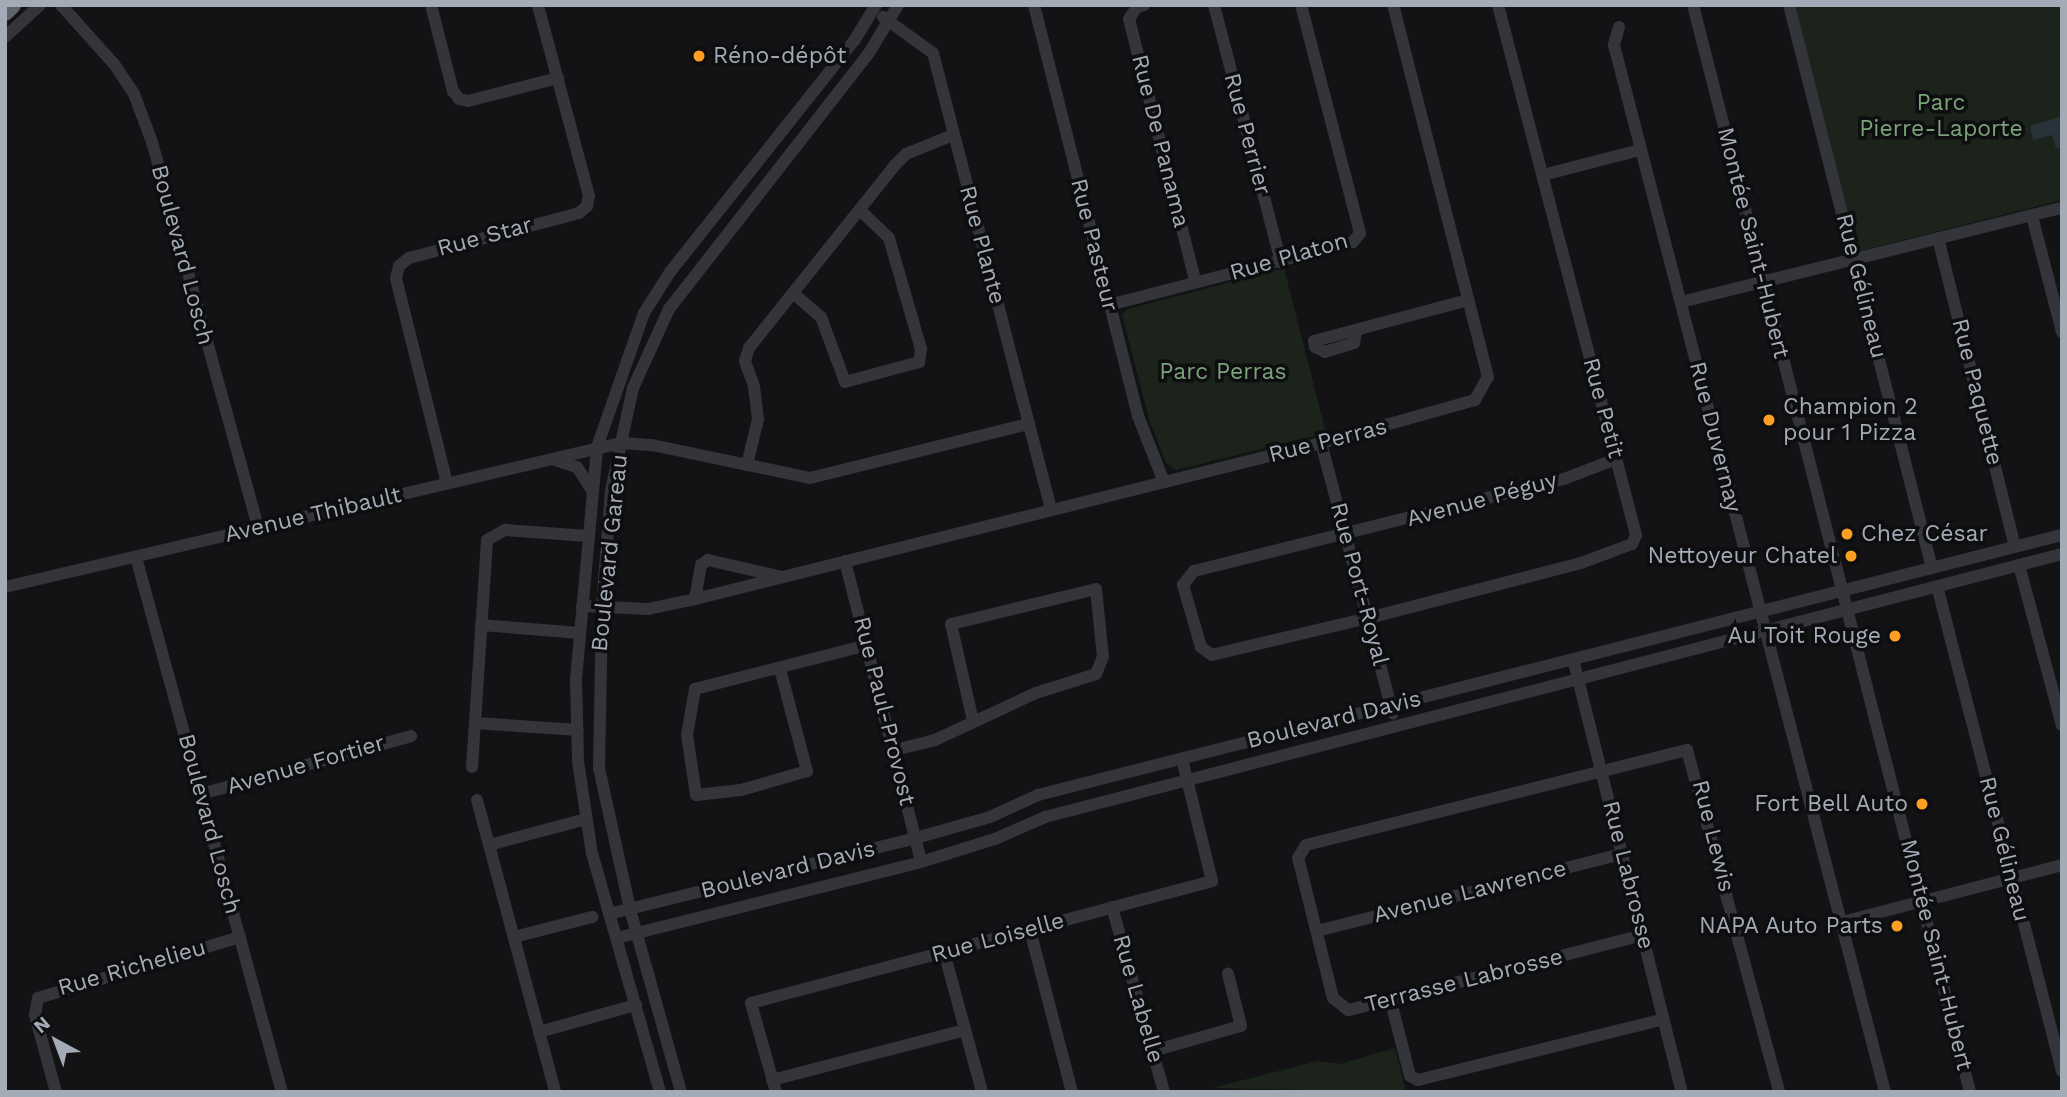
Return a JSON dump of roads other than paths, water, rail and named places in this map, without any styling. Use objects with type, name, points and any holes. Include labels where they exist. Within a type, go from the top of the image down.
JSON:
[{"type":"highway","points":[[5,12],[12,5]]},
{"type":"street","points":[[5,37],[40,5]]},
{"type":"street","name":"Boulevard Losch","points":[[61,5],[114,64],[134,94],[152,142],[258,528]]},
{"type":"street","points":[[431,5],[453,91],[459,99],[468,101],[558,78]]},
{"type":"street","name":"Rue Star","points":[[447,484],[396,278],[399,266],[408,258],[579,213],[587,206],[589,196],[538,5]]},
{"type":"street","name":"Boulevard Gareau","points":[[681,1092],[630,909],[599,768],[602,607],[611,491],[633,388],[669,309],[855,71],[898,5]]},
{"type":"street","name":"Rue Pasteur","points":[[1034,5],[1138,416],[1164,482]]},
{"type":"street","name":"Rue De Panama","points":[[1144,5],[1137,7],[1129,19],[1196,283]]},
{"type":"street","name":"Rue Perrier","points":[[1214,5],[1281,262]]},
{"type":"street","name":"Rue Platon","points":[[1110,305],[1353,242],[1360,233],[1301,5]]},
{"type":"street","name":"Rue Perras","points":[[582,606],[648,609],[695,599],[1050,507],[1321,443],[1475,400],[1488,377],[1393,5]]},
{"type":"street","name":"Rue Petit","points":[[1368,618],[1581,563],[1632,544],[1636,535],[1498,5]]},
{"type":"street","name":"Montée Saint-Hubert","points":[[1693,5],[1923,901],[1969,1092]]},
{"type":"street","name":"Rue Gélineau","points":[[1788,5],[1932,568]]},
{"type":"street","name":"Boulevard Gareau","points":[[660,1092],[586,819],[578,730],[580,633],[597,447],[619,375],[650,303],[875,8]]},
{"type":"street","name":"Rue Plante","points":[[875,8],[933,53],[1050,507]]},
{"type":"street","name":"Rue Duvernay","points":[[1619,27],[1614,45],[1640,150],[1885,1092]]},
{"type":"street","points":[[747,465],[758,419],[745,361],[749,348],[906,154],[953,135]]},
{"type":"street","points":[[1543,176],[1640,150]]},
{"type":"street","points":[[1681,302],[2062,208]]},
{"type":"street","points":[[793,293],[821,317],[845,382],[919,362],[921,349],[889,238],[860,210]]},
{"type":"street","points":[[2032,216],[2062,332]]},
{"type":"street","name":"Rue Paquette","points":[[1938,238],[2015,547]]},
{"type":"street","points":[[1356,331],[1468,300]]},
{"type":"street","name":"Avenue Thibault","points":[[5,587],[621,443],[810,478],[1029,424]]},
{"type":"street","name":"Rue Port-Royal","points":[[1321,443],[1396,725]]},
{"type":"street","name":"Avenue Péguy","points":[[1368,618],[1212,654],[1200,647],[1183,585],[1194,571],[1564,479],[1616,459]]},
{"type":"street","points":[[544,461],[570,462],[592,491]]},
{"type":"street","points":[[472,767],[487,540],[494,533],[505,530],[588,536]]},
{"type":"street","name":"Boulevard Davis","points":[[610,914],[916,838],[990,817],[1038,794],[2062,535]]},
{"type":"street","name":"Boulevard Davis","points":[[617,938],[921,862],[995,839],[1045,817],[2062,554]]},
{"type":"street","name":"Boulevard Losch","points":[[136,557],[282,1092]]},
{"type":"street","name":"Rue Perras","points":[[695,599],[701,565],[708,561],[782,576]]},
{"type":"street","name":"Rue Paul-Provost","points":[[845,561],[895,750],[921,862]]},
{"type":"street","points":[[2020,565],[2062,724]]},
{"type":"street","points":[[1911,573],[1916,591]]},
{"type":"street","name":"Rue Gélineau","points":[[1937,586],[2062,1070]]},
{"type":"street","points":[[895,750],[935,740],[973,721],[1096,674],[1103,657],[1096,589],[951,624],[973,721]]},
{"type":"street","points":[[481,625],[580,633]]},
{"type":"street","points":[[780,669],[807,771],[741,790],[696,795],[687,735],[695,689],[867,645]]},
{"type":"street","name":"Rue Labrosse","points":[[1573,659],[1682,1092]]},
{"type":"street","points":[[475,723],[578,730]]},
{"type":"street","name":"Avenue Fortier","points":[[201,794],[411,736]]},
{"type":"street","name":"Rue Lewis","points":[[1602,771],[1681,749],[1692,755],[1779,1092]]},
{"type":"street","name":"Rue Loiselle","points":[[774,1086],[751,1003],[1212,881],[1182,759]]},
{"type":"street","name":"Terrasse Labrosse","points":[[1602,771],[1306,845],[1298,858],[1339,1007],[1348,1010],[1391,1002],[1643,935]]},
{"type":"street","points":[[477,800],[555,1092]]},
{"type":"street","points":[[489,845],[586,819]]},
{"type":"street","name":"Avenue Lawrence","points":[[1317,930],[1622,854]]},
{"type":"street","points":[[1842,922],[2062,865]]},
{"type":"street","points":[[668,899],[673,924]]},
{"type":"street","name":"Rue Labelle","points":[[1112,907],[1164,1092]]},
{"type":"street","points":[[514,937],[592,917]]},
{"type":"street","points":[[1030,930],[1072,1092]]},
{"type":"street","name":"Rue Richelieu","points":[[56,1092],[35,1015],[38,998],[240,937]]},
{"type":"street","points":[[944,952],[982,1092]]},
{"type":"street","points":[[1153,1051],[1241,1026],[1228,974]]},
{"type":"street","points":[[1391,1002],[1410,1076],[1418,1080],[1664,1019]]},
{"type":"street","points":[[539,1032],[636,1005]]},
{"type":"street","points":[[774,1086],[965,1031]]},
{"type":"place","name":"Réno-dépôt","points":[[699,56]]},
{"type":"place","name":"Champion 2 pour 1 Pizza","points":[[1769,420]]},
{"type":"place","name":"Chez César","points":[[1847,534]]},
{"type":"place","name":"Nettoyeur Chatel","points":[[1851,556]]},
{"type":"place","name":"Au Toit Rouge","points":[[1895,636]]},
{"type":"place","name":"Fort Bell Auto","points":[[1922,804]]},
{"type":"place","name":"NAPA Auto Parts","points":[[1897,926]]},
{"type":"park label","name":"Parc Pierre-Laporte","points":[[1941,116]]},
{"type":"park label","name":"Parc Perras","points":[[1223,372]]}]
